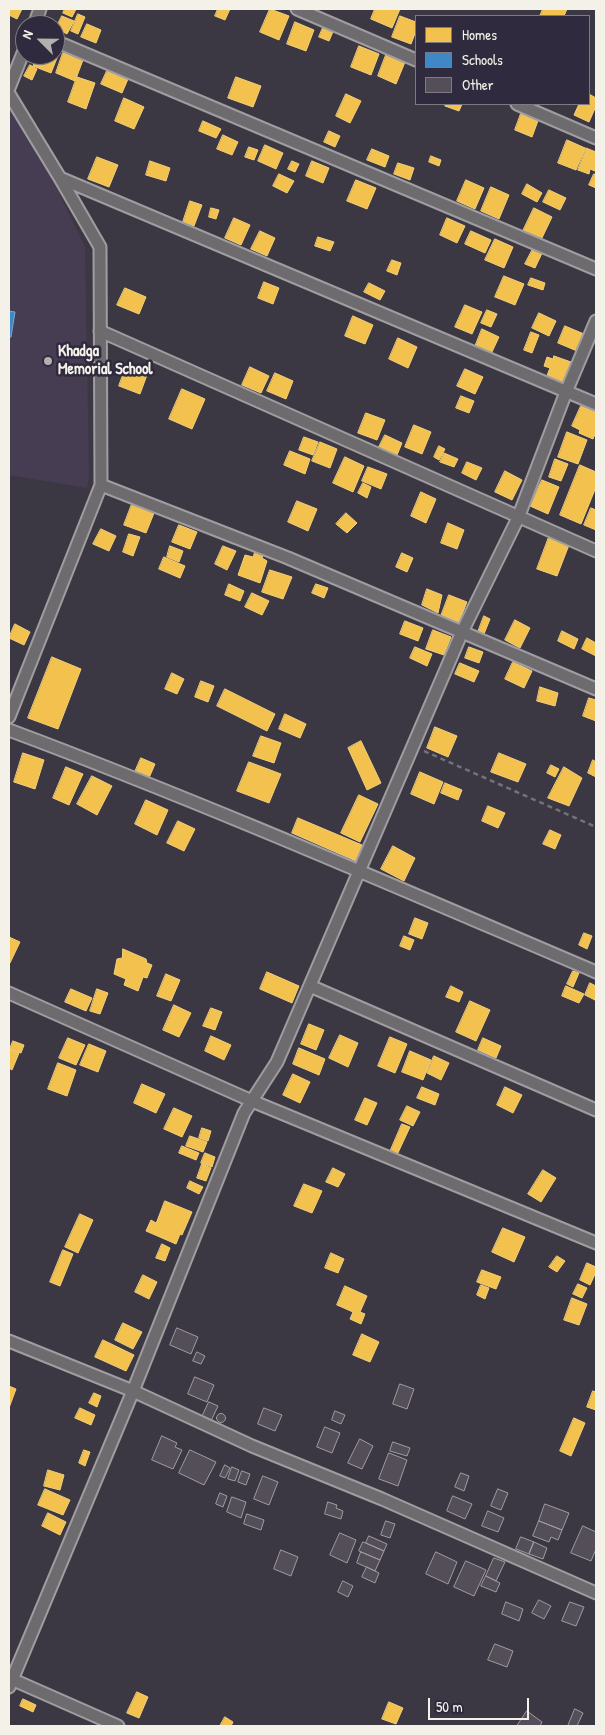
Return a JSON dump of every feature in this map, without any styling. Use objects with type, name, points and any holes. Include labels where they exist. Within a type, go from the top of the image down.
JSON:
[{"type":"street","points":[[297,9],[415,60]]},
{"type":"street","points":[[65,46],[596,269]]},
{"type":"street","points":[[9,88],[18,65]]},
{"type":"street","points":[[9,94],[100,247],[101,485],[9,717]]},
{"type":"street","points":[[519,105],[596,138]]},
{"type":"street","points":[[60,178],[596,404]]},
{"type":"street","points":[[118,1726],[10,1682],[132,1390],[244,1113],[277,1062],[462,632],[518,518],[566,392],[596,321]]},
{"type":"street","points":[[100,331],[596,551]]},
{"type":"street","points":[[101,485],[288,558],[596,689]]},
{"type":"street","points":[[9,730],[359,871],[596,972]]},
{"type":"street","points":[[310,986],[596,1110]]},
{"type":"street","points":[[9,993],[252,1101],[596,1243]]},
{"type":"street","points":[[9,1341],[132,1390],[252,1446],[382,1499],[596,1593]]},
{"type":"path","points":[[413,746],[596,827]]},
{"type":"shaded area","name":"Khadga Memorial School","points":[[9,96],[85,247],[89,475],[87,488],[9,475]]},
{"type":"building: Homes","points":[[9,9],[22,9],[19,15],[15,15],[15,18],[9,15]]},
{"type":"building: Homes","points":[[65,9],[76,9],[72,17],[63,13]]},
{"type":"building: Homes","points":[[218,9],[230,9],[225,20],[215,16]]},
{"type":"building: Homes","points":[[270,9],[289,16],[279,40],[260,32]]},
{"type":"building: Homes","points":[[375,9],[400,9],[392,28],[371,19]]},
{"type":"building: Homes","points":[[543,9],[567,9],[564,15],[540,15]]},
{"type":"building: Homes","points":[[78,14],[85,17],[78,34],[71,31]]},
{"type":"building: Homes","points":[[400,16],[415,22],[415,34],[411,44],[392,37]]},
{"type":"building: Homes","points":[[65,17],[74,21],[67,34],[65,33]]},
{"type":"building: Homes","points":[[295,22],[314,30],[306,51],[287,44]]},
{"type":"building: Homes","points":[[325,23],[335,27],[329,41],[319,37]]},
{"type":"building: Homes","points":[[87,24],[101,30],[96,43],[81,37]]},
{"type":"building: Homes","points":[[359,46],[379,54],[371,75],[351,67]]},
{"type":"building: Homes","points":[[65,54],[83,60],[75,81],[56,73],[59,65],[65,65]]},
{"type":"building: Homes","points":[[386,55],[405,62],[396,84],[378,76]]},
{"type":"building: Homes","points":[[30,65],[37,69],[32,80],[24,76]]},
{"type":"building: Homes","points":[[33,65],[54,65],[51,73]]},
{"type":"building: Homes","points":[[107,71],[128,79],[122,93],[101,84]]},
{"type":"building: Homes","points":[[77,77],[95,83],[86,109],[68,102]]},
{"type":"building: Homes","points":[[236,77],[261,86],[253,107],[228,98]]},
{"type":"building: Homes","points":[[346,94],[361,101],[350,123],[336,116]]},
{"type":"building: Homes","points":[[590,95],[596,98],[596,106],[589,122],[574,115],[579,105],[590,105]]},
{"type":"building: Homes","points":[[124,98],[144,107],[134,129],[115,121]]},
{"type":"building: Homes","points":[[446,105],[462,105],[459,111]]},
{"type":"building: Homes","points":[[522,111],[539,118],[532,137],[515,130]]},
{"type":"building: Homes","points":[[203,121],[221,129],[216,138],[199,131]]},
{"type":"building: Homes","points":[[329,131],[340,136],[335,147],[324,142]]},
{"type":"building: Homes","points":[[223,135],[238,142],[232,155],[217,149]]},
{"type":"building: Homes","points":[[567,140],[585,148],[576,170],[558,163]]},
{"type":"building: Homes","points":[[265,145],[283,153],[276,169],[258,161]]},
{"type":"building: Homes","points":[[249,147],[258,150],[254,160],[245,157]]},
{"type":"building: Homes","points":[[586,148],[596,152],[596,168],[595,171],[590,169],[589,174],[578,170]]},
{"type":"building: Homes","points":[[372,149],[389,156],[385,167],[367,160]]},
{"type":"building: Homes","points":[[431,156],[441,160],[439,166],[429,162]]},
{"type":"building: Homes","points":[[97,157],[118,165],[109,187],[88,179]]},
{"type":"building: Homes","points":[[150,161],[170,168],[166,181],[146,175]]},
{"type":"building: Homes","points":[[292,161],[299,164],[295,172],[288,169]]},
{"type":"building: Homes","points":[[312,161],[329,168],[323,183],[306,176]]},
{"type":"building: Homes","points":[[398,163],[414,168],[410,180],[394,174]]},
{"type":"building: Homes","points":[[279,174],[294,181],[287,193],[273,186]]},
{"type":"building: Homes","points":[[594,174],[596,175],[596,188],[589,185]]},
{"type":"building: Homes","points":[[356,180],[376,188],[367,209],[347,201]]},
{"type":"building: Homes","points":[[466,180],[484,188],[475,209],[457,201]]},
{"type":"building: Homes","points":[[527,184],[542,193],[537,202],[522,194]]},
{"type":"building: Homes","points":[[491,187],[509,195],[499,219],[481,211]]},
{"type":"building: Homes","points":[[549,190],[566,198],[560,210],[543,202]]},
{"type":"building: Homes","points":[[190,201],[202,205],[194,226],[183,222]]},
{"type":"building: Homes","points":[[211,208],[219,210],[216,219],[209,217]]},
{"type":"building: Homes","points":[[534,208],[552,217],[541,240],[523,231]]},
{"type":"building: Homes","points":[[234,218],[250,225],[241,245],[225,238]]},
{"type":"building: Homes","points":[[447,218],[465,226],[457,243],[440,235]]},
{"type":"building: Homes","points":[[260,231],[275,238],[267,256],[251,249]]},
{"type":"building: Homes","points":[[471,231],[491,240],[485,253],[465,244]]},
{"type":"building: Homes","points":[[318,237],[334,242],[330,251],[315,246]]},
{"type":"building: Homes","points":[[495,239],[513,247],[504,268],[485,260]]},
{"type":"building: Homes","points":[[535,245],[544,249],[535,268],[525,264]]},
{"type":"building: Homes","points":[[392,260],[401,263],[397,275],[387,271]]},
{"type":"building: Homes","points":[[504,276],[524,284],[515,305],[495,297]]},
{"type":"building: Homes","points":[[531,278],[545,283],[543,290],[528,285]]},
{"type":"building: Homes","points":[[264,282],[279,288],[273,304],[258,298]]},
{"type":"building: Homes","points":[[369,283],[385,291],[380,300],[364,292]]},
{"type":"building: Homes","points":[[125,288],[146,297],[139,314],[117,305]]},
{"type":"building: Homes","points":[[465,305],[482,312],[472,334],[455,327]]},
{"type":"building: Homes","points":[[487,310],[497,314],[491,327],[481,323]]},
{"type":"building: Homes","points":[[539,313],[556,321],[549,336],[532,328]]},
{"type":"building: Homes","points":[[353,316],[373,325],[365,344],[345,336]]},
{"type":"building: Homes","points":[[565,326],[584,334],[577,351],[558,343]]},
{"type":"building: Homes","points":[[482,329],[499,337],[491,354],[475,347]]},
{"type":"building: Homes","points":[[531,332],[539,335],[532,353],[524,350]]},
{"type":"building: Homes","points":[[398,338],[417,347],[408,368],[389,359]]},
{"type":"building: Homes","points":[[554,356],[571,362],[562,384],[546,378],[550,368],[544,366],[547,357],[553,359]]},
{"type":"building: Homes","points":[[126,367],[147,375],[140,394],[119,386]]},
{"type":"building: Homes","points":[[250,367],[269,376],[261,393],[242,385]]},
{"type":"building: Homes","points":[[465,369],[483,377],[475,394],[457,386]]},
{"type":"building: Homes","points":[[275,373],[293,381],[286,399],[267,391]]},
{"type":"building: Homes","points":[[182,389],[205,399],[192,429],[169,419]]},
{"type":"building: Homes","points":[[461,396],[474,401],[469,413],[456,408]]},
{"type":"building: Homes","points":[[581,406],[596,412],[596,432],[593,439],[579,433],[580,430],[572,426]]},
{"type":"building: Homes","points":[[366,413],[385,420],[377,440],[358,433]]},
{"type":"building: Homes","points":[[414,425],[431,432],[422,454],[405,447]]},
{"type":"building: Homes","points":[[567,432],[587,440],[578,464],[558,457]]},
{"type":"building: Homes","points":[[385,435],[402,443],[397,455],[379,447]]},
{"type":"building: Homes","points":[[304,437],[318,442],[313,455],[299,450]]},
{"type":"building: Homes","points":[[320,442],[337,449],[330,468],[312,461]]},
{"type":"building: Homes","points":[[439,446],[445,449],[439,460],[434,457]]},
{"type":"building: Homes","points":[[290,451],[310,459],[305,474],[284,465]]},
{"type":"building: Homes","points":[[444,453],[458,459],[454,467],[440,462]]},
{"type":"building: Homes","points":[[345,457],[364,466],[353,492],[333,483]]},
{"type":"building: Homes","points":[[555,459],[568,464],[561,481],[549,477]]},
{"type":"building: Homes","points":[[467,462],[482,468],[476,480],[462,473]]},
{"type":"building: Homes","points":[[580,465],[596,472],[596,487],[581,524],[560,515]]},
{"type":"building: Homes","points":[[368,467],[387,474],[381,489],[362,481]]},
{"type":"building: Homes","points":[[505,471],[522,480],[512,500],[495,492]]},
{"type":"building: Homes","points":[[542,480],[559,487],[548,514],[530,506]]},
{"type":"building: Homes","points":[[363,483],[371,487],[367,498],[358,493]]},
{"type":"building: Homes","points":[[421,492],[436,499],[426,523],[411,516]]},
{"type":"building: Homes","points":[[297,501],[317,509],[308,531],[288,522]]},
{"type":"building: Homes","points":[[132,504],[154,513],[146,533],[124,525]]},
{"type":"building: Homes","points":[[591,508],[596,510],[596,530],[584,525]]},
{"type":"building: Homes","points":[[346,513],[357,523],[347,533],[336,524]]},
{"type":"building: Homes","points":[[448,523],[464,530],[457,549],[441,543]]},
{"type":"building: Homes","points":[[179,525],[197,532],[190,549],[172,542]]},
{"type":"building: Homes","points":[[101,529],[116,536],[109,551],[93,544]]},
{"type":"building: Homes","points":[[129,534],[140,537],[133,556],[123,552]]},
{"type":"building: Homes","points":[[549,537],[569,545],[557,576],[537,569]]},
{"type":"building: Homes","points":[[170,546],[183,551],[179,562],[167,557]]},
{"type":"building: Homes","points":[[223,546],[236,551],[227,570],[215,564]]},
{"type":"building: Homes","points":[[255,552],[263,555],[262,558],[267,561],[260,583],[238,575],[245,555],[253,557]]},
{"type":"building: Homes","points":[[402,553],[413,558],[407,572],[396,567]]},
{"type":"building: Homes","points":[[164,557],[185,566],[180,578],[159,569]]},
{"type":"building: Homes","points":[[270,570],[292,577],[283,599],[262,592]]},
{"type":"building: Homes","points":[[229,584],[244,591],[240,601],[225,595]]},
{"type":"building: Homes","points":[[316,584],[328,588],[324,598],[312,593]]},
{"type":"building: Homes","points":[[427,589],[442,595],[438,613],[422,605]]},
{"type":"building: Homes","points":[[252,593],[269,601],[262,615],[245,607]]},
{"type":"building: Homes","points":[[449,595],[467,602],[459,622],[441,616]]},
{"type":"building: Homes","points":[[484,616],[490,619],[484,634],[478,632]]},
{"type":"building: Homes","points":[[515,620],[530,628],[520,648],[505,640]]},
{"type":"building: Homes","points":[[405,621],[423,628],[418,641],[400,634]]},
{"type":"building: Homes","points":[[15,624],[30,632],[24,645],[9,638]]},
{"type":"building: Homes","points":[[433,630],[451,637],[444,655],[426,649]]},
{"type":"building: Homes","points":[[562,631],[578,639],[574,649],[558,641]]},
{"type":"building: Homes","points":[[587,638],[596,643],[596,656],[582,649]]},
{"type":"building: Homes","points":[[415,647],[432,654],[427,666],[410,658]]},
{"type":"building: Homes","points":[[469,647],[483,652],[479,663],[465,658]]},
{"type":"building: Homes","points":[[52,657],[81,669],[58,729],[28,718]]},
{"type":"building: Homes","points":[[513,662],[532,671],[524,688],[505,679]]},
{"type":"building: Homes","points":[[460,663],[479,671],[474,682],[455,674]]},
{"type":"building: Homes","points":[[172,673],[184,679],[177,694],[165,689]]},
{"type":"building: Homes","points":[[201,681],[214,686],[208,702],[195,697]]},
{"type":"building: Homes","points":[[540,687],[558,693],[555,706],[537,701]]},
{"type":"building: Homes","points":[[225,689],[275,714],[267,731],[217,706]]},
{"type":"building: Homes","points":[[589,698],[596,700],[596,721],[583,716]]},
{"type":"building: Homes","points":[[285,714],[306,724],[300,738],[279,729]]},
{"type":"building: Homes","points":[[435,727],[457,736],[448,757],[427,748]]},
{"type":"building: Homes","points":[[261,736],[281,743],[274,763],[253,756]]},
{"type":"building: Homes","points":[[361,741],[381,783],[367,790],[348,748]]},
{"type":"building: Homes","points":[[23,753],[44,760],[35,789],[14,782]]},
{"type":"building: Homes","points":[[499,753],[526,764],[518,782],[491,772]]},
{"type":"building: Homes","points":[[141,758],[155,764],[149,778],[135,772]]},
{"type":"building: Homes","points":[[593,760],[596,762],[596,777],[588,773]]},
{"type":"building: Homes","points":[[249,762],[281,774],[269,803],[237,791]]},
{"type":"building: Homes","points":[[551,765],[559,769],[555,777],[547,773]]},
{"type":"building: Homes","points":[[66,767],[83,774],[69,805],[53,798]]},
{"type":"building: Homes","points":[[564,767],[582,778],[569,806],[548,798]]},
{"type":"building: Homes","points":[[420,772],[443,782],[434,804],[411,794]]},
{"type":"building: Homes","points":[[92,776],[112,786],[97,815],[77,804]]},
{"type":"building: Homes","points":[[445,783],[462,790],[458,800],[441,793]]},
{"type":"building: Homes","points":[[359,795],[378,804],[360,842],[341,833]]},
{"type":"building: Homes","points":[[146,800],[168,810],[157,835],[135,824]]},
{"type":"building: Homes","points":[[488,806],[505,813],[498,828],[482,821]]},
{"type":"building: Homes","points":[[298,818],[362,845],[356,861],[292,833]]},
{"type":"building: Homes","points":[[178,821],[195,829],[184,851],[167,843]]},
{"type":"building: Homes","points":[[550,830],[561,835],[555,849],[543,844]]},
{"type":"building: Homes","points":[[393,846],[415,858],[404,881],[381,869]]},
{"type":"building: Homes","points":[[415,918],[428,923],[422,939],[409,934]]},
{"type":"building: Homes","points":[[584,933],[592,936],[587,949],[579,945]]},
{"type":"building: Homes","points":[[404,936],[414,940],[410,950],[400,946]]},
{"type":"building: Homes","points":[[9,937],[20,942],[10,963],[9,962]]},
{"type":"building: Homes","points":[[123,949],[146,959],[147,963],[152,965],[147,978],[143,977],[138,991],[124,985],[126,979],[114,974],[117,959],[122,958]]},
{"type":"building: Homes","points":[[573,971],[579,973],[573,987],[567,984]]},
{"type":"building: Homes","points":[[267,972],[299,986],[292,1003],[260,989]]},
{"type":"building: Homes","points":[[166,974],[180,980],[171,1001],[157,996]]},
{"type":"building: Homes","points":[[590,983],[596,986],[595,1000],[585,995]]},
{"type":"building: Homes","points":[[451,986],[463,992],[459,1002],[446,997]]},
{"type":"building: Homes","points":[[566,986],[584,994],[579,1003],[562,996]]},
{"type":"building: Homes","points":[[71,989],[92,998],[86,1011],[65,1002]]},
{"type":"building: Homes","points":[[97,989],[108,993],[100,1014],[90,1011]]},
{"type":"building: Homes","points":[[470,1001],[490,1010],[476,1041],[456,1032]]},
{"type":"building: Homes","points":[[174,1005],[191,1013],[179,1037],[163,1030]]},
{"type":"building: Homes","points":[[211,1008],[222,1012],[215,1030],[203,1026]]},
{"type":"building: Homes","points":[[309,1024],[324,1030],[316,1050],[301,1044]]},
{"type":"building: Homes","points":[[340,1035],[358,1043],[348,1067],[329,1058]]},
{"type":"building: Homes","points":[[211,1036],[231,1045],[224,1060],[205,1051]]},
{"type":"building: Homes","points":[[390,1037],[407,1044],[395,1073],[378,1066]]},
{"type":"building: Homes","points":[[68,1038],[85,1045],[76,1065],[59,1058]]},
{"type":"building: Homes","points":[[483,1038],[501,1046],[496,1058],[478,1050]]},
{"type":"building: Homes","points":[[13,1041],[24,1045],[21,1053],[10,1049]]},
{"type":"building: Homes","points":[[89,1044],[106,1051],[98,1072],[80,1065]]},
{"type":"building: Homes","points":[[299,1048],[325,1059],[319,1075],[293,1064]]},
{"type":"building: Homes","points":[[9,1049],[19,1053],[12,1070],[9,1068]]},
{"type":"building: Homes","points":[[410,1051],[431,1060],[423,1080],[402,1072]]},
{"type":"building: Homes","points":[[434,1056],[449,1063],[441,1080],[427,1073]]},
{"type":"building: Homes","points":[[58,1063],[76,1070],[67,1096],[48,1089]]},
{"type":"building: Homes","points":[[293,1074],[310,1082],[300,1103],[283,1095]]},
{"type":"building: Homes","points":[[142,1084],[165,1094],[156,1113],[134,1103]]},
{"type":"building: Homes","points":[[422,1087],[439,1094],[435,1105],[417,1098]]},
{"type":"building: Homes","points":[[505,1087],[522,1095],[513,1113],[497,1105]]},
{"type":"building: Homes","points":[[365,1098],[377,1103],[367,1125],[355,1120]]},
{"type":"building: Homes","points":[[407,1106],[420,1112],[413,1126],[400,1120]]},
{"type":"building: Homes","points":[[174,1108],[192,1116],[182,1137],[164,1129]]},
{"type":"building: Homes","points":[[402,1124],[410,1127],[397,1155],[390,1152]]},
{"type":"building: Homes","points":[[202,1128],[211,1131],[208,1141],[199,1138]]},
{"type":"building: Homes","points":[[190,1136],[207,1142],[203,1152],[186,1146]]},
{"type":"building: Homes","points":[[182,1146],[199,1153],[196,1160],[179,1153]]},
{"type":"building: Homes","points":[[205,1153],[215,1157],[212,1167],[201,1163]]},
{"type":"building: Homes","points":[[202,1164],[211,1168],[206,1181],[197,1178]]},
{"type":"building: Homes","points":[[333,1168],[345,1174],[338,1187],[326,1182]]},
{"type":"building: Homes","points":[[543,1170],[556,1178],[541,1202],[528,1194]]},
{"type":"building: Homes","points":[[190,1181],[203,1187],[199,1194],[187,1188]]},
{"type":"building: Homes","points":[[304,1184],[322,1191],[312,1213],[294,1206]]},
{"type":"building: Homes","points":[[165,1201],[192,1212],[176,1244],[146,1231],[151,1220],[156,1223]]},
{"type":"building: Homes","points":[[80,1214],[93,1220],[78,1253],[65,1247]]},
{"type":"building: Homes","points":[[503,1228],[525,1237],[514,1262],[492,1252]]},
{"type":"building: Homes","points":[[162,1244],[170,1248],[165,1261],[156,1258]]},
{"type":"building: Homes","points":[[63,1250],[73,1254],[60,1286],[50,1282]]},
{"type":"building: Homes","points":[[331,1253],[344,1259],[338,1273],[325,1268]]},
{"type":"building: Homes","points":[[557,1256],[565,1261],[557,1272],[549,1267]]},
{"type":"building: Homes","points":[[587,1263],[596,1267],[596,1272],[590,1285],[580,1280]]},
{"type":"building: Homes","points":[[482,1270],[501,1277],[496,1289],[477,1282]]},
{"type":"building: Homes","points":[[143,1275],[157,1282],[149,1299],[135,1292]]},
{"type":"building: Homes","points":[[578,1284],[587,1288],[582,1298],[573,1294]]},
{"type":"building: Homes","points":[[481,1285],[489,1288],[485,1299],[477,1295]]},
{"type":"building: Homes","points":[[345,1286],[367,1296],[360,1312],[365,1314],[361,1324],[350,1319],[353,1312],[337,1305]]},
{"type":"building: Homes","points":[[572,1298],[587,1304],[579,1325],[564,1320]]},
{"type":"building: Homes","points":[[123,1323],[142,1332],[133,1349],[115,1340]]},
{"type":"building: Homes","points":[[362,1334],[379,1342],[370,1362],[353,1355]]},
{"type":"building: Homes","points":[[103,1340],[134,1355],[126,1371],[95,1357]]},
{"type":"building: Homes","points":[[9,1386],[16,1389],[9,1408]]},
{"type":"building: Homes","points":[[593,1391],[596,1392],[596,1410],[587,1407]]},
{"type":"building: Homes","points":[[94,1393],[101,1396],[97,1407],[89,1403]]},
{"type":"building: Homes","points":[[80,1408],[95,1415],[91,1425],[75,1418]]},
{"type":"building: Homes","points":[[574,1418],[585,1423],[571,1456],[560,1451]]},
{"type":"building: Homes","points":[[84,1450],[90,1452],[85,1466],[79,1463]]},
{"type":"building: Homes","points":[[48,1470],[64,1475],[60,1490],[44,1486]]},
{"type":"building: Homes","points":[[45,1489],[70,1500],[63,1515],[38,1505]]},
{"type":"building: Homes","points":[[48,1513],[66,1522],[60,1535],[42,1526]]},
{"type":"building: Homes","points":[[137,1692],[148,1697],[139,1718],[127,1713]]},
{"type":"building: Homes","points":[[23,1699],[36,1705],[33,1712],[20,1706]]},
{"type":"building: Homes","points":[[389,1702],[403,1708],[396,1724],[382,1719]]},
{"type":"building: Homes","points":[[225,1717],[233,1722],[231,1726],[220,1726]]},
{"type":"building: Schools","points":[[9,311],[15,312],[11,337],[9,337]]},
{"type":"building: Other","points":[[177,1328],[198,1337],[191,1354],[170,1345]]},
{"type":"building: Other","points":[[197,1352],[205,1356],[201,1364],[193,1361]]},
{"type":"building: Other","points":[[195,1377],[214,1385],[207,1402],[188,1394]]},
{"type":"building: Other","points":[[400,1384],[414,1389],[407,1409],[393,1404]]},
{"type":"building: Other","points":[[209,1402],[218,1406],[211,1421],[202,1417]]},
{"type":"building: Other","points":[[264,1408],[282,1415],[275,1431],[258,1424]]},
{"type":"building: Other","points":[[335,1411],[345,1415],[341,1424],[332,1420]]},
{"type":"building: Other","points":[[221,1413],[226,1418],[221,1423],[216,1418]]},
{"type":"building: Other","points":[[325,1427],[340,1433],[332,1453],[317,1447]]},
{"type":"building: Other","points":[[162,1436],[177,1443],[175,1447],[182,1450],[173,1469],[152,1460]]},
{"type":"building: Other","points":[[360,1439],[373,1446],[362,1469],[348,1463]]},
{"type":"building: Other","points":[[393,1442],[410,1448],[407,1456],[390,1451]]},
{"type":"building: Other","points":[[190,1450],[216,1462],[204,1485],[179,1473]]},
{"type":"building: Other","points":[[389,1453],[407,1460],[398,1486],[379,1479]]},
{"type":"building: Other","points":[[225,1465],[230,1468],[225,1478],[220,1476]]},
{"type":"building: Other","points":[[232,1467],[239,1470],[235,1481],[228,1479]]},
{"type":"building: Other","points":[[242,1471],[250,1474],[246,1485],[238,1482]]},
{"type":"building: Other","points":[[461,1473],[469,1476],[464,1491],[455,1487]]},
{"type":"building: Other","points":[[263,1476],[278,1482],[269,1505],[254,1499]]},
{"type":"building: Other","points":[[498,1489],[508,1493],[501,1510],[491,1506]]},
{"type":"building: Other","points":[[220,1493],[227,1496],[223,1507],[216,1504]]},
{"type":"building: Other","points":[[453,1496],[472,1504],[465,1519],[447,1511]]},
{"type":"building: Other","points":[[232,1497],[246,1502],[241,1518],[227,1512]]},
{"type":"building: Other","points":[[328,1502],[337,1505],[336,1508],[343,1511],[341,1519],[325,1514]]},
{"type":"building: Other","points":[[545,1504],[569,1513],[562,1530],[539,1521]]},
{"type":"building: Other","points":[[488,1511],[504,1518],[498,1532],[482,1526]]},
{"type":"building: Other","points":[[247,1514],[264,1520],[261,1530],[244,1524]]},
{"type":"building: Other","points":[[386,1521],[395,1524],[390,1538],[381,1535]]},
{"type":"building: Other","points":[[539,1521],[562,1530],[558,1540],[551,1537],[549,1542],[533,1536]]},
{"type":"building: Other","points":[[583,1526],[596,1532],[596,1549],[591,1561],[571,1553]]},
{"type":"building: Other","points":[[340,1533],[356,1540],[347,1563],[330,1555]]},
{"type":"building: Other","points":[[369,1536],[387,1544],[384,1551],[366,1543]]},
{"type":"building: Other","points":[[521,1537],[534,1542],[529,1554],[516,1549]]},
{"type":"building: Other","points":[[363,1542],[384,1551],[380,1560],[359,1551]]},
{"type":"building: Other","points":[[534,1542],[547,1548],[543,1559],[529,1554]]},
{"type":"building: Other","points":[[281,1550],[298,1557],[291,1576],[274,1569]]},
{"type":"building: Other","points":[[361,1552],[380,1560],[375,1571],[357,1563]]},
{"type":"building: Other","points":[[436,1552],[457,1562],[448,1584],[426,1574]]},
{"type":"building: Other","points":[[494,1558],[505,1562],[496,1581],[486,1576]]},
{"type":"building: Other","points":[[466,1561],[486,1570],[474,1596],[454,1587]]},
{"type":"building: Other","points":[[367,1567],[379,1573],[375,1583],[362,1577]]},
{"type":"building: Other","points":[[486,1576],[500,1583],[496,1592],[481,1586]]},
{"type":"building: Other","points":[[343,1581],[353,1586],[348,1597],[338,1592]]},
{"type":"building: Other","points":[[539,1600],[551,1606],[544,1619],[532,1613]]},
{"type":"building: Other","points":[[506,1602],[523,1609],[519,1621],[502,1614]]},
{"type":"building: Other","points":[[570,1602],[584,1607],[576,1626],[562,1621]]},
{"type":"building: Other","points":[[495,1644],[513,1651],[507,1667],[488,1660]]},
{"type":"building: Other","points":[[575,1709],[583,1713],[577,1726],[568,1726]]},
{"type":"building: Other","points":[[527,1711],[542,1722],[540,1726],[517,1726]]},
{"type":"place","name":"Khadga Memorial School","points":[[48,361]]}]
